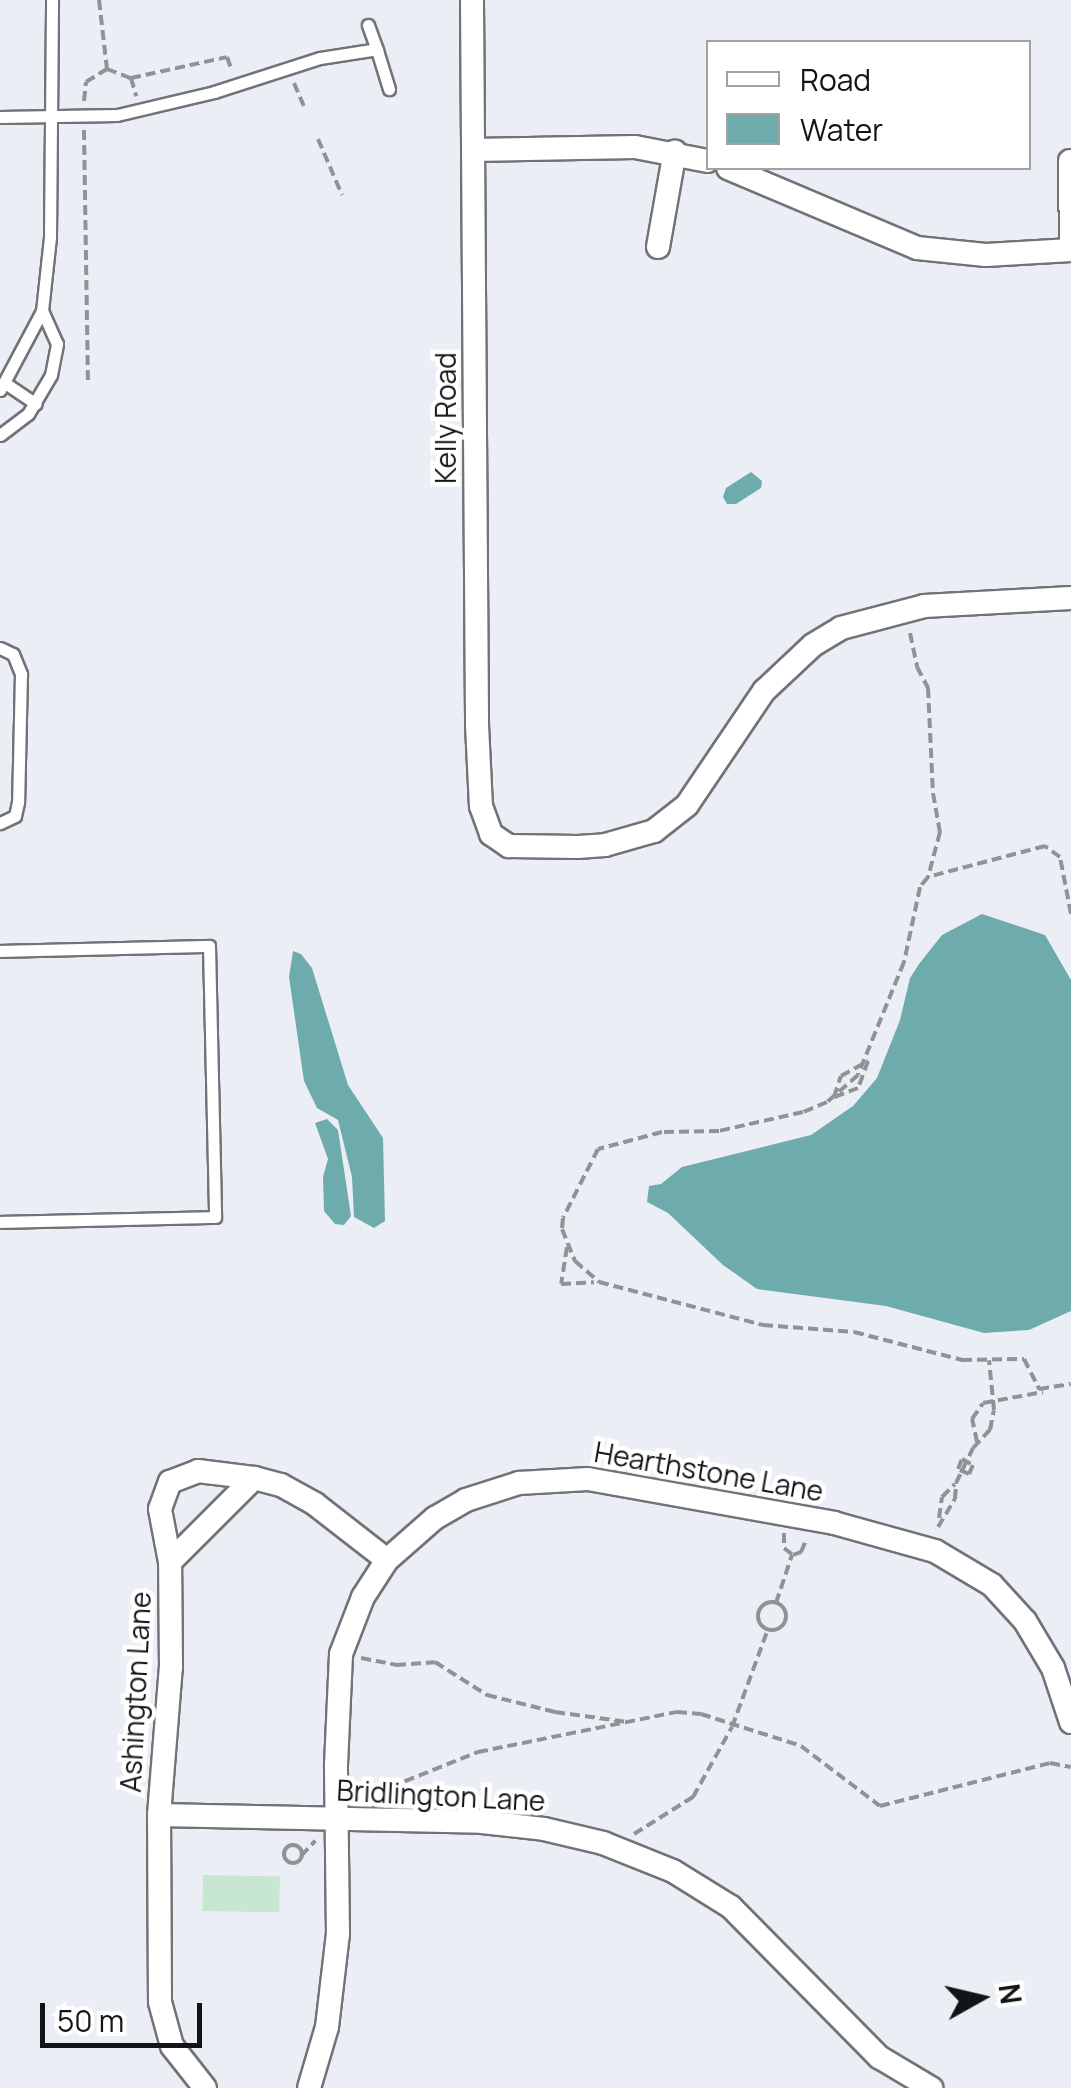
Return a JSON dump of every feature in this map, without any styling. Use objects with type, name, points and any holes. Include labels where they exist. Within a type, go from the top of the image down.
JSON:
[{"type":"street","name":"Kelly Road","points":[[472,0],[477,726],[481,806],[491,834],[509,846],[578,847],[654,832],[687,806],[738,726],[786,667],[840,628],[906,608]]},
{"type":"street","points":[[473,150],[635,146],[706,159]]},
{"type":"street","points":[[658,247],[675,151]]},
{"type":"street","points":[[733,170],[917,248],[971,255],[1071,250],[1070,161]]},
{"type":"street","points":[[906,608],[1071,598]]},
{"type":"street","points":[[170,1562],[160,1509],[170,1482],[198,1472],[280,1485],[315,1504],[387,1560]]},
{"type":"street","name":"Ashington Lane","points":[[205,2088],[180,2060],[162,2017],[159,1815],[171,1667],[170,1562],[238,1489],[254,1478]]},
{"type":"street","name":"Hearthstone Lane","points":[[310,2088],[334,1991],[341,1654],[363,1598],[387,1560],[435,1518],[466,1500],[519,1483],[558,1479],[678,1492],[834,1523],[927,1548],[992,1584],[1025,1621],[1053,1668],[1071,1722]]},
{"type":"street","name":"Bridlington Lane","points":[[159,1815],[526,1826],[622,1850],[673,1871],[747,1920],[864,2043],[890,2079],[931,2088]]},
{"type":"lane","points":[[0,436],[36,404],[51,374],[56,344],[42,311],[53,118],[52,0]]},
{"type":"lane","points":[[368,24],[389,89]]},
{"type":"lane","points":[[0,116],[84,117],[138,110],[320,58],[377,50]]},
{"type":"lane","points":[[36,404],[3,386],[22,342],[42,311]]},
{"type":"lane","points":[[0,648],[14,654],[20,674],[18,802],[14,816],[0,822]]},
{"type":"lane","points":[[0,951],[209,946],[215,1217],[0,1222]]},
{"type":"path","points":[[99,0],[107,69]]},
{"type":"path","points":[[107,69],[131,78],[227,57],[232,72],[245,66]]},
{"type":"path","points":[[88,385],[86,82],[107,69]]},
{"type":"path","points":[[131,78],[138,110]]},
{"type":"path","points":[[318,139],[342,196]]},
{"type":"path","points":[[834,1096],[858,1088],[904,962],[920,887],[928,876],[940,838],[933,793],[929,696],[912,653],[906,608]]},
{"type":"path","points":[[928,876],[1037,845],[1053,849],[1060,857],[1071,914]]},
{"type":"path","points":[[834,1096],[841,1076],[868,1060]]},
{"type":"path","points":[[868,1060],[819,1108],[719,1131],[662,1132],[605,1146],[595,1156],[563,1218],[567,1246],[561,1284],[599,1282],[751,1323],[854,1332],[962,1360],[1024,1359],[1034,1382],[1047,1391]]},
{"type":"path","points":[[567,1246],[582,1269],[599,1282]]},
{"type":"path","points":[[927,1548],[939,1521],[951,1508],[962,1459],[967,1462],[992,1423],[989,1360]]},
{"type":"path","points":[[977,1442],[972,1420],[983,1404],[1004,1396],[1071,1384]]},
{"type":"path","points":[[927,1548],[939,1521],[942,1497],[956,1484]]},
{"type":"path","points":[[776,1602],[792,1554]]},
{"type":"path","points":[[776,1602],[784,1609],[785,1620],[779,1628],[768,1630],[760,1624],[758,1612],[764,1604],[776,1602]]},
{"type":"path","points":[[622,1850],[636,1833],[689,1802],[732,1727],[768,1630]]},
{"type":"path","points":[[341,1654],[396,1666],[439,1664],[486,1694],[555,1712],[634,1723]]},
{"type":"path","points":[[301,1856],[372,1793],[470,1755],[690,1712],[808,1749],[880,1806],[1050,1763],[1071,1767]]},
{"type":"green space","points":[[203,1875],[280,1876],[279,1912],[202,1911]]},
{"type":"water","points":[[751,472],[762,481],[761,488],[736,504],[727,504],[723,497],[726,488]]},
{"type":"water","points":[[982,914],[1045,935],[1071,980],[1071,1311],[1029,1330],[984,1333],[886,1306],[757,1289],[723,1265],[668,1213],[647,1202],[649,1186],[661,1184],[682,1167],[811,1135],[853,1106],[877,1078],[900,1020],[910,978],[919,964],[942,935]]},
{"type":"water","points":[[293,951],[301,954],[312,968],[348,1085],[383,1138],[385,1221],[374,1228],[354,1217],[352,1177],[338,1120],[317,1108],[304,1081],[289,977]]},
{"type":"water","points":[[327,1119],[338,1130],[351,1216],[344,1225],[335,1224],[324,1211],[323,1177],[328,1159],[315,1123]]}]
